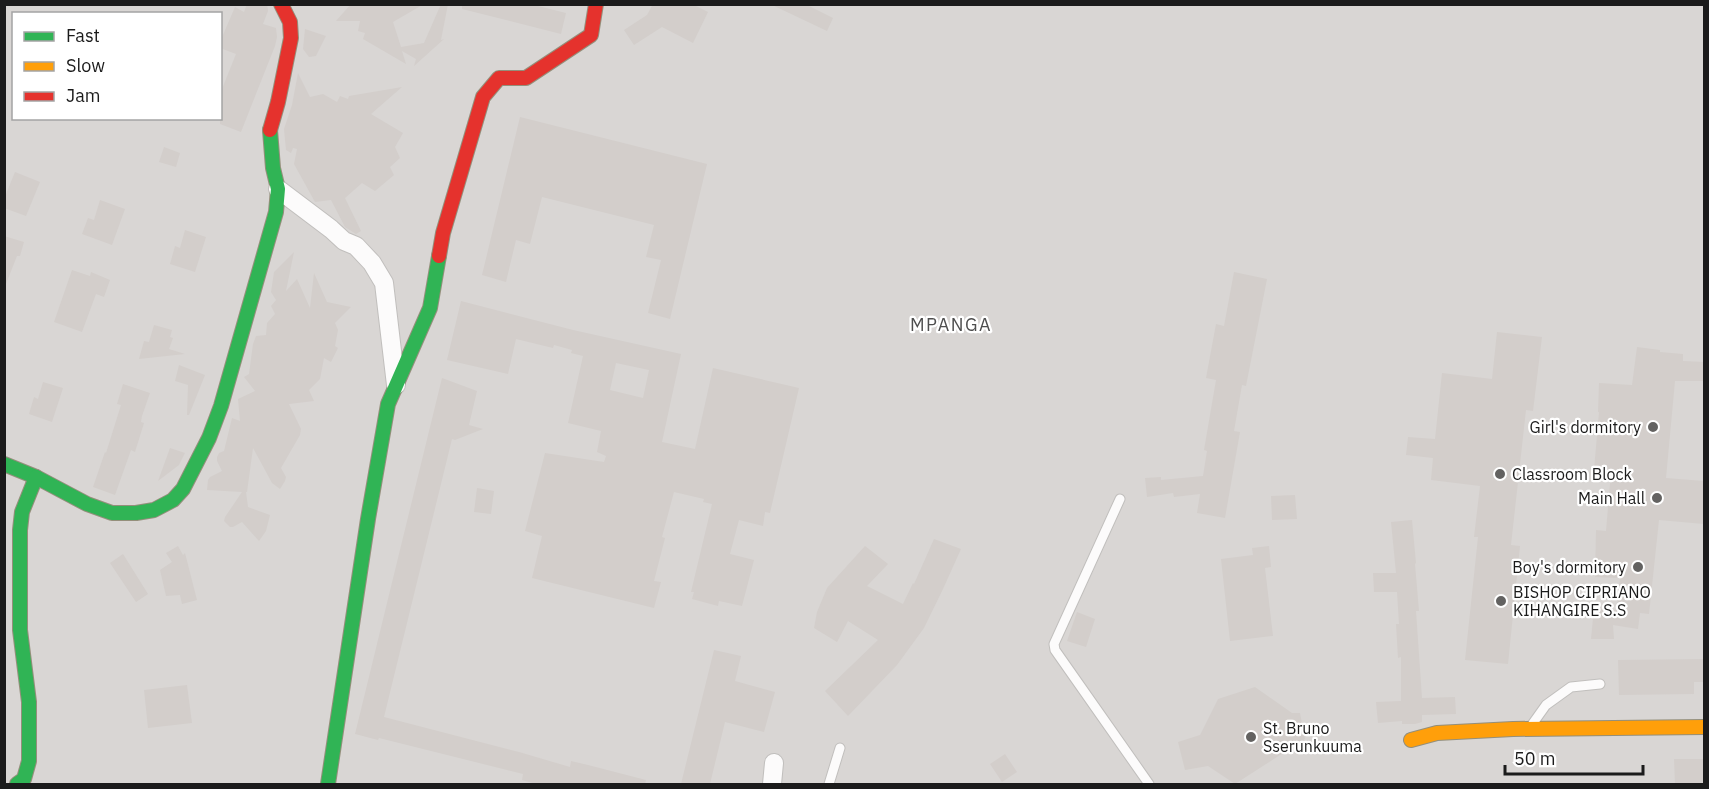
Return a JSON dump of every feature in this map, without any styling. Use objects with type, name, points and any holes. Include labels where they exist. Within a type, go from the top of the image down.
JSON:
[{"type":"street","points":[[4,464],[36,477],[87,504],[112,513],[154,510],[173,500],[183,489],[209,438],[220,406],[276,212],[278,189],[273,168],[270,127],[278,102],[291,38],[290,22],[281,4]]},
{"type":"street","points":[[328,784],[388,404],[430,308],[443,233],[483,97],[499,78],[526,78],[591,35],[596,4]]},
{"type":"street","points":[[278,189],[331,229],[344,242],[356,246],[372,263],[384,283],[396,385]]},
{"type":"street","points":[[16,784],[24,779],[29,761],[29,702],[20,630],[20,530],[22,512],[36,477]]},
{"type":"street","points":[[1411,740],[1437,733],[1529,728],[1704,727]]},
{"type":"street","points":[[772,784],[774,763]]},
{"type":"lane","points":[[1120,499],[1054,644],[1055,650],[1149,784]]},
{"type":"lane","points":[[1529,728],[1546,705],[1571,687],[1600,684]]},
{"type":"lane","points":[[829,784],[840,748]]},
{"type":"shaded area","points":[[5,5],[1704,5],[1704,784],[5,784]]},
{"type":"building","points":[[247,4],[267,4],[268,11],[263,24],[276,28],[277,37],[241,132],[220,124],[222,89],[236,54],[222,49],[222,37],[235,7],[244,12]]},
{"type":"building","points":[[351,4],[424,4],[393,22],[401,47],[424,43],[441,4],[448,4],[441,40],[444,39],[414,66],[416,59],[402,51],[406,64],[363,39],[365,33],[358,31],[360,21],[336,21]]},
{"type":"building","points":[[462,4],[530,4],[566,13],[561,34],[462,9]]},
{"type":"building","points":[[653,4],[692,4],[708,12],[693,43],[662,27],[634,45],[624,30],[647,15]]},
{"type":"building","points":[[770,4],[805,4],[833,18],[827,31]]},
{"type":"building","points":[[305,29],[326,36],[316,56],[309,57],[303,49]]},
{"type":"building","points":[[298,73],[310,97],[323,94],[337,102],[340,96],[348,99],[349,96],[402,87],[371,114],[403,133],[395,147],[400,158],[390,167],[394,175],[375,191],[362,183],[345,198],[361,231],[356,234],[345,227],[331,200],[315,202],[294,164],[297,149],[293,148],[291,153],[286,150],[284,129],[292,105]]},
{"type":"building","points":[[520,117],[707,164],[670,319],[648,313],[661,260],[646,257],[654,225],[542,197],[530,244],[516,240],[506,282],[482,275]]},
{"type":"building","points":[[164,147],[180,153],[176,167],[159,162]]},
{"type":"building","points":[[15,172],[40,182],[26,216],[4,208],[4,199]]},
{"type":"building","points":[[100,200],[125,209],[112,245],[82,234],[88,218],[94,220]]},
{"type":"building","points":[[185,230],[206,237],[195,272],[170,264],[175,246],[180,248]]},
{"type":"building","points":[[4,236],[24,242],[20,256],[17,256],[6,284],[4,284]]},
{"type":"building","points":[[294,252],[286,291],[297,279],[310,308],[314,273],[327,302],[351,307],[335,323],[338,330],[335,346],[338,348],[331,362],[324,358],[320,379],[309,390],[314,401],[289,404],[301,429],[300,435],[281,468],[286,477],[280,489],[272,483],[253,448],[246,492],[248,507],[270,515],[266,531],[259,541],[242,522],[230,527],[224,521],[242,492],[207,490],[208,480],[222,471],[217,457],[224,451],[232,418],[240,421],[238,399],[255,391],[244,377],[249,374],[253,344],[256,336],[266,335],[267,323],[275,314],[271,306],[276,300],[271,292],[274,272]]},
{"type":"building","points":[[72,270],[90,276],[91,272],[110,280],[104,297],[96,294],[82,332],[54,322]]},
{"type":"building","points":[[1234,272],[1267,279],[1246,386],[1242,385],[1234,431],[1240,432],[1225,518],[1197,513],[1200,494],[1174,497],[1173,493],[1147,497],[1145,478],[1161,477],[1161,480],[1203,476],[1207,451],[1204,450],[1216,380],[1206,378],[1216,324],[1224,326]]},
{"type":"building","points":[[461,301],[573,330],[681,354],[662,442],[695,449],[713,368],[799,388],[770,513],[765,512],[763,526],[739,520],[730,554],[754,560],[742,606],[719,601],[718,606],[692,599],[694,592],[691,592],[712,504],[703,502],[704,499],[674,492],[662,537],[665,538],[654,581],[661,582],[654,608],[532,578],[542,536],[525,531],[545,453],[604,462],[606,456],[597,452],[601,431],[568,423],[583,356],[554,345],[553,348],[516,339],[508,374],[447,360]],"holes":[[[616,363],[649,370],[643,398],[610,390]]]},
{"type":"building","points":[[154,325],[172,330],[170,337],[173,338],[169,349],[185,354],[139,359],[144,341],[149,342]]},
{"type":"building","points":[[1497,332],[1542,337],[1533,411],[1526,410],[1511,545],[1520,546],[1508,664],[1465,660],[1478,537],[1474,537],[1480,486],[1431,480],[1433,458],[1406,455],[1408,437],[1435,439],[1442,373],[1492,379]]},
{"type":"building","points":[[1637,347],[1683,354],[1683,361],[1704,362],[1704,381],[1675,381],[1666,478],[1704,481],[1704,524],[1659,520],[1649,614],[1640,613],[1638,629],[1613,625],[1614,639],[1591,639],[1594,608],[1617,610],[1620,578],[1595,577],[1596,530],[1606,531],[1611,472],[1594,470],[1599,383],[1632,385]]},
{"type":"building","points":[[179,365],[205,375],[189,415],[187,415],[188,385],[175,381]]},
{"type":"building","points":[[442,378],[477,391],[469,425],[483,429],[455,440],[452,439],[384,717],[570,767],[571,761],[588,765],[646,780],[645,784],[536,784],[522,780],[523,774],[355,734]]},
{"type":"building","points":[[43,382],[63,388],[52,422],[29,414],[34,397],[38,399]]},
{"type":"building","points":[[123,384],[150,393],[142,416],[141,422],[144,423],[135,452],[131,450],[115,495],[93,487],[121,405],[117,404]]},
{"type":"building","points":[[170,448],[185,453],[179,465],[158,481]]},
{"type":"building","points":[[477,488],[494,491],[491,514],[474,512]]},
{"type":"building","points":[[1295,495],[1297,519],[1272,520],[1271,496]]},
{"type":"building","points":[[1412,520],[1419,611],[1416,611],[1422,698],[1455,697],[1456,714],[1422,715],[1422,722],[1415,724],[1402,724],[1402,721],[1378,723],[1376,702],[1401,701],[1401,657],[1398,658],[1397,592],[1374,592],[1373,573],[1396,573],[1391,522]]},
{"type":"building","points":[[934,539],[961,549],[943,589],[924,628],[897,665],[848,716],[825,691],[878,640],[848,621],[837,642],[814,628],[817,612],[827,588],[865,546],[888,564],[867,586],[903,604]]},
{"type":"building","points":[[178,546],[183,555],[185,553],[197,600],[182,604],[180,595],[166,596],[160,570],[172,562],[166,553]]},
{"type":"building","points":[[1269,546],[1271,567],[1265,568],[1273,636],[1230,641],[1221,559],[1253,555],[1252,548]]},
{"type":"building","points":[[123,554],[148,594],[136,602],[110,563]]},
{"type":"building","points":[[1077,612],[1095,619],[1086,647],[1067,641]]},
{"type":"building","points":[[714,650],[741,656],[735,681],[775,692],[764,732],[725,722],[710,784],[681,784]]},
{"type":"building","points":[[1704,659],[1704,682],[1694,682],[1694,694],[1619,695],[1618,660]]},
{"type":"building","points":[[187,685],[192,723],[148,728],[144,690]]},
{"type":"building","name":"St. Bruno Sserunkuuma","points":[[1255,687],[1292,713],[1300,713],[1305,739],[1235,784],[1208,766],[1185,770],[1178,742],[1200,735],[1218,699]]},
{"type":"building","points":[[1005,754],[1017,772],[1002,782],[990,764]]},
{"type":"building","points":[[1674,759],[1704,759],[1704,784],[1675,784]]},
{"type":"traffic: fast","points":[[4,464],[36,477],[87,504],[112,513],[154,510],[173,500],[183,489],[209,438],[221,406],[276,212],[278,189],[273,168],[270,130]]},
{"type":"traffic: fast","points":[[328,784],[368,519],[388,404],[430,308],[439,256]]},
{"type":"traffic: fast","points":[[17,784],[24,779],[29,761],[29,702],[20,630],[20,530],[22,512],[36,477]]},
{"type":"traffic: slow","points":[[1411,740],[1437,733],[1513,729],[1704,727]]},
{"type":"traffic: jam","points":[[270,130],[291,38],[290,22],[281,4]]},
{"type":"traffic: jam","points":[[439,256],[443,233],[483,97],[499,78],[526,78],[591,35],[596,4]]},
{"type":"place","name":"Girl's dormitory","points":[[1653,427]]},
{"type":"place","name":"Classroom Block","points":[[1500,474]]},
{"type":"place","name":"Main Hall","points":[[1657,498]]},
{"type":"place","name":"Boy's dormitory","points":[[1638,567]]},
{"type":"place","name":"BISHOP CIPRIANO KIHANGIRE S.S","points":[[1501,601]]},
{"type":"place","name":"St. Bruno Sserunkuuma","points":[[1251,737]]},
{"type":"district","name":"MPANGA","points":[[951,325]]}]
